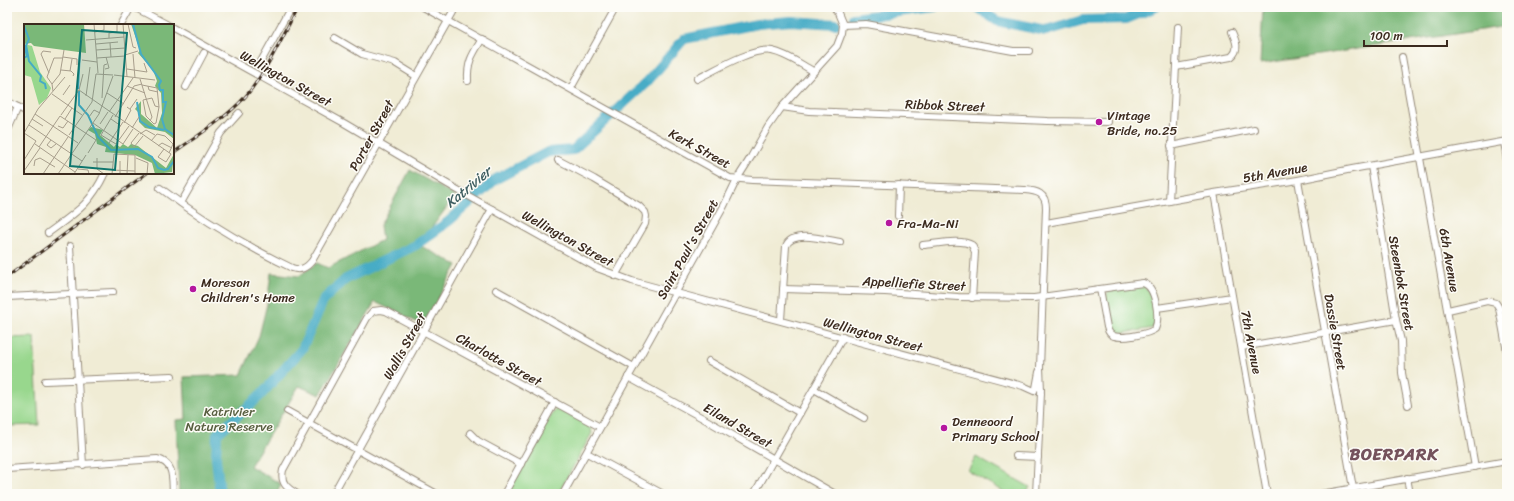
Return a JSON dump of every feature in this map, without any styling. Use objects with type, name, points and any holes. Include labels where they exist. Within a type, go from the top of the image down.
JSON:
[{"type":"street","points":[[122,24],[133,7],[166,24]]},
{"type":"street","points":[[259,64],[291,7]]},
{"type":"street","name":"Kerk Street","points":[[423,7],[571,88],[726,176],[737,179],[1029,190],[1040,193],[1045,198],[1046,223]]},
{"type":"street","name":"Porter Street","points":[[181,203],[236,238],[287,266],[295,269],[305,267],[312,261],[456,7]]},
{"type":"street","points":[[571,88],[616,7]]},
{"type":"street","points":[[834,7],[842,24],[866,24],[1013,51],[1029,51]]},
{"type":"street","name":"Saint Paul's Street","points":[[563,494],[724,206],[737,179],[782,106],[837,46],[842,33],[842,24]]},
{"type":"street","points":[[1169,201],[1178,27]]},
{"type":"street","name":"Wellington Street","points":[[174,29],[597,268],[615,276],[1018,384],[1038,391]]},
{"type":"street","points":[[1176,67],[1231,57],[1235,52],[1237,45],[1232,32]]},
{"type":"street","points":[[335,38],[362,54],[395,63],[416,76]]},
{"type":"street","points":[[468,81],[470,57],[482,39]]},
{"type":"street","points":[[697,79],[747,55],[764,51],[779,53],[814,71]]},
{"type":"street","points":[[186,87],[204,53]]},
{"type":"street","name":"6th Avenue","points":[[1402,57],[1475,467]]},
{"type":"street","points":[[7,101],[24,110]]},
{"type":"street","name":"Ribbok Street","points":[[782,106],[809,111],[1046,121],[1108,122]]},
{"type":"street","points":[[7,132],[18,107]]},
{"type":"street","points":[[160,188],[181,203],[221,133],[239,113]]},
{"type":"street","points":[[1171,146],[1254,129]]},
{"type":"street","points":[[1505,142],[1507,160]]},
{"type":"street","name":"5th Avenue","points":[[1046,223],[1214,193],[1298,180],[1505,142]]},
{"type":"street","points":[[558,160],[610,188],[639,206],[645,212],[645,224],[615,276]]},
{"type":"street","name":"Steenbok Street","points":[[1371,166],[1396,320],[1401,341],[1402,372],[1408,405]]},
{"type":"street","points":[[48,233],[87,203],[100,185],[105,174]]},
{"type":"street","name":"Dassie Street","points":[[1298,180],[1353,488]]},
{"type":"street","points":[[898,216],[899,185]]},
{"type":"street","name":"7th Avenue","points":[[1214,193],[1267,494]]},
{"type":"street","name":"Wallis Street","points":[[334,494],[492,209]]},
{"type":"street","points":[[1036,494],[1040,409],[1038,391],[1046,223]]},
{"type":"street","points":[[781,320],[786,246],[788,241],[804,236],[840,242]]},
{"type":"street","points":[[923,245],[964,242],[972,245],[975,252],[972,298]]},
{"type":"street","points":[[70,246],[83,465]]},
{"type":"street","points":[[1135,283],[1146,283],[1150,286],[1153,291],[1157,308],[1157,323],[1153,330],[1128,336],[1115,336],[1109,332],[1106,327],[1100,289],[1135,283]]},
{"type":"street","name":"Appelliefie Street","points":[[784,289],[885,292],[972,298],[1043,297],[1100,289]]},
{"type":"street","points":[[496,290],[634,367]]},
{"type":"street","points":[[7,297],[113,292]]},
{"type":"street","points":[[1157,308],[1232,298]]},
{"type":"street","points":[[1448,310],[1487,301],[1496,303],[1499,308],[1506,334],[1507,352]]},
{"type":"street","name":"Charlotte Street","points":[[310,423],[367,318],[373,311],[381,310],[386,311],[425,331],[600,427]]},
{"type":"street","points":[[1242,347],[1396,320]]},
{"type":"street","points":[[754,494],[843,338]]},
{"type":"street","points":[[710,361],[800,413]]},
{"type":"street","points":[[45,381],[172,376]]},
{"type":"street","name":"Eiland Street","points":[[628,377],[835,494]]},
{"type":"street","points":[[814,389],[864,418]]},
{"type":"street","points":[[504,494],[555,402]]},
{"type":"street","points":[[288,410],[437,494]]},
{"type":"street","points":[[297,494],[291,491],[283,483],[283,470],[310,423]]},
{"type":"street","points":[[470,433],[478,441],[521,464]]},
{"type":"street","points":[[587,453],[654,492],[663,494]]},
{"type":"street","points":[[1016,456],[1038,457]]},
{"type":"street","points":[[7,469],[157,459],[168,463],[172,473],[172,494]]},
{"type":"street","points":[[1321,494],[1507,461]]},
{"type":"street","points":[[1407,478],[1410,494]]},
{"type":"green space","points":[[1263,7],[1507,7],[1507,26],[1260,64]]},
{"type":"green space","name":"Katrivier Nature Reserve","points":[[410,170],[455,196],[419,245],[457,265],[423,325],[375,302],[320,395],[299,386],[250,466],[281,484],[276,494],[179,494],[176,420],[186,419],[184,377],[241,375],[259,336],[267,304],[271,273],[299,276],[317,263],[328,268],[382,240],[380,225]]},
{"type":"green space","points":[[1142,285],[1151,292],[1156,320],[1153,328],[1124,333],[1114,332],[1110,324],[1106,302],[1107,293],[1114,289]]},
{"type":"green space","points":[[34,337],[39,425],[7,426],[7,338]]},
{"type":"green space","points":[[558,408],[590,425],[592,433],[558,494],[506,494],[555,409]]},
{"type":"green space","points":[[976,457],[1030,487],[1026,494],[1008,494],[968,471]]},
{"type":"waterway","name":"Katrivier","points":[[854,18],[935,7]]},
{"type":"waterway","name":"Katrivier","points":[[977,7],[997,21],[1046,31],[1083,20],[1126,19],[1156,7]]},
{"type":"waterway","name":"Katrivier","points":[[220,494],[216,458],[217,434],[260,396],[302,349],[324,299],[346,279],[416,245],[449,221],[496,179],[548,152],[573,150],[647,82],[684,39],[757,24],[791,21],[836,24]]},
{"type":"railway","points":[[174,152],[220,120],[245,97],[260,77],[298,7]]},
{"type":"railway","points":[[7,277],[146,174]]},
{"type":"place","name":"Vintage Bride, no.25","points":[[1099,122]]},
{"type":"place","name":"Fra-Ma-Ni","points":[[889,223]]},
{"type":"place","name":"Moreson Children's Home","points":[[193,289]]},
{"type":"place","name":"Denneoord Primary School","points":[[944,428]]},
{"type":"district","name":"BOERPARK","points":[[1394,454]]}]
